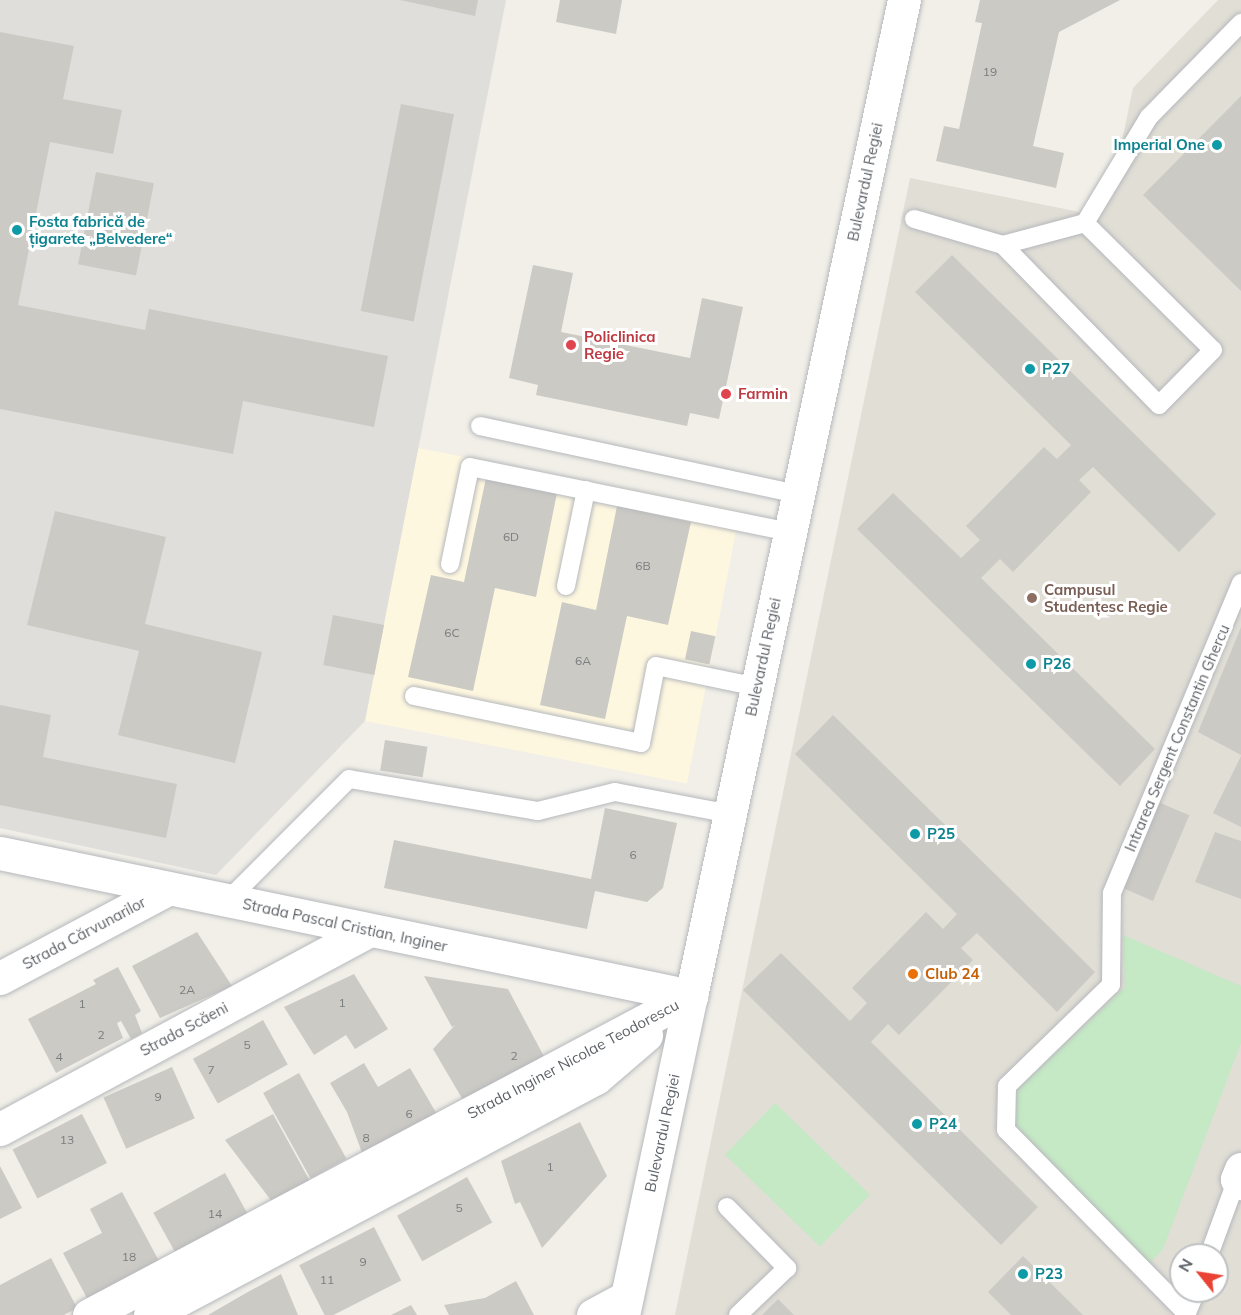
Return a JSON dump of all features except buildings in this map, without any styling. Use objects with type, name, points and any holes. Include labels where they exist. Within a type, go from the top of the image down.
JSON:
[{"type":"street","name":"Bulevardul Regiei","points":[[625,1306],[904,0]]},
{"type":"street","name":"Strada Pascal Cristian, Inginer","points":[[0,853],[691,996]]},
{"type":"street","name":"Strada Cărvunarilor","points":[[0,978],[169,888]]},
{"type":"street","name":"Strada Scăeni","points":[[0,1129],[369,930]]},
{"type":"street","name":"Strada Inginer Nicolae Teodorescu","points":[[89,1315],[691,996]]},
{"type":"street","name":"Strada Inginer Nicolae Teodorescu","points":[[150,1315],[597,1078],[691,996]]},
{"type":"street","points":[[593,1315],[625,1306]]},
{"type":"lane","points":[[1003,245],[1084,223],[1149,117],[1241,22]]},
{"type":"lane","points":[[914,219],[1003,245],[1159,405],[1213,350],[1084,223]]},
{"type":"lane","points":[[480,426],[798,494]]},
{"type":"lane","points":[[450,564],[470,467],[790,532]]},
{"type":"lane","points":[[566,586],[586,490]]},
{"type":"lane","name":"Intrarea Sergent Constantin Ghercu","points":[[1187,1314],[1006,1130],[1007,1086],[1111,985],[1112,893],[1241,583]]},
{"type":"lane","points":[[414,696],[641,743],[656,666],[757,687]]},
{"type":"lane","points":[[228,900],[349,779],[538,811],[615,792],[730,814]]},
{"type":"lane","points":[[1214,1243],[1240,1177]]},
{"type":"lane","points":[[727,1207],[787,1268],[738,1315]]},
{"type":"shaded area","points":[[0,0],[506,0],[365,721],[216,875],[0,828]]},
{"type":"shaded area","name":"Campusul Studențesc Regie","points":[[1218,0],[1241,0],[1241,1315],[675,1315],[910,178],[1080,212],[1116,170],[1133,88]]},
{"type":"shaded area","points":[[418,448],[740,511],[687,783],[365,721]]},
{"type":"green space","points":[[1123,935],[1241,986],[1241,1043],[1163,1249],[1149,1264],[1012,1121],[1019,1088],[1125,987]]},
{"type":"green space","points":[[775,1103],[870,1195],[820,1246],[725,1155]]},
{"type":"place","name":"Imperial One","points":[[1217,145]]},
{"type":"place","name":"Fosta fabrică de țigarete „Belvedere“","points":[[17,230]]},
{"type":"place","name":"Policlinica Regie","points":[[571,345]]},
{"type":"place","name":"P27","points":[[1030,369]]},
{"type":"place","name":"Farmin","points":[[726,394]]},
{"type":"place","name":"Campusul Studențesc Regie","points":[[1032,598]]},
{"type":"place","name":"P26","points":[[1031,664]]},
{"type":"place","name":"P25","points":[[915,834]]},
{"type":"place","name":"Club 24","points":[[913,974]]},
{"type":"place","name":"P24","points":[[917,1124]]},
{"type":"place","name":"P23","points":[[1023,1274]]}]
